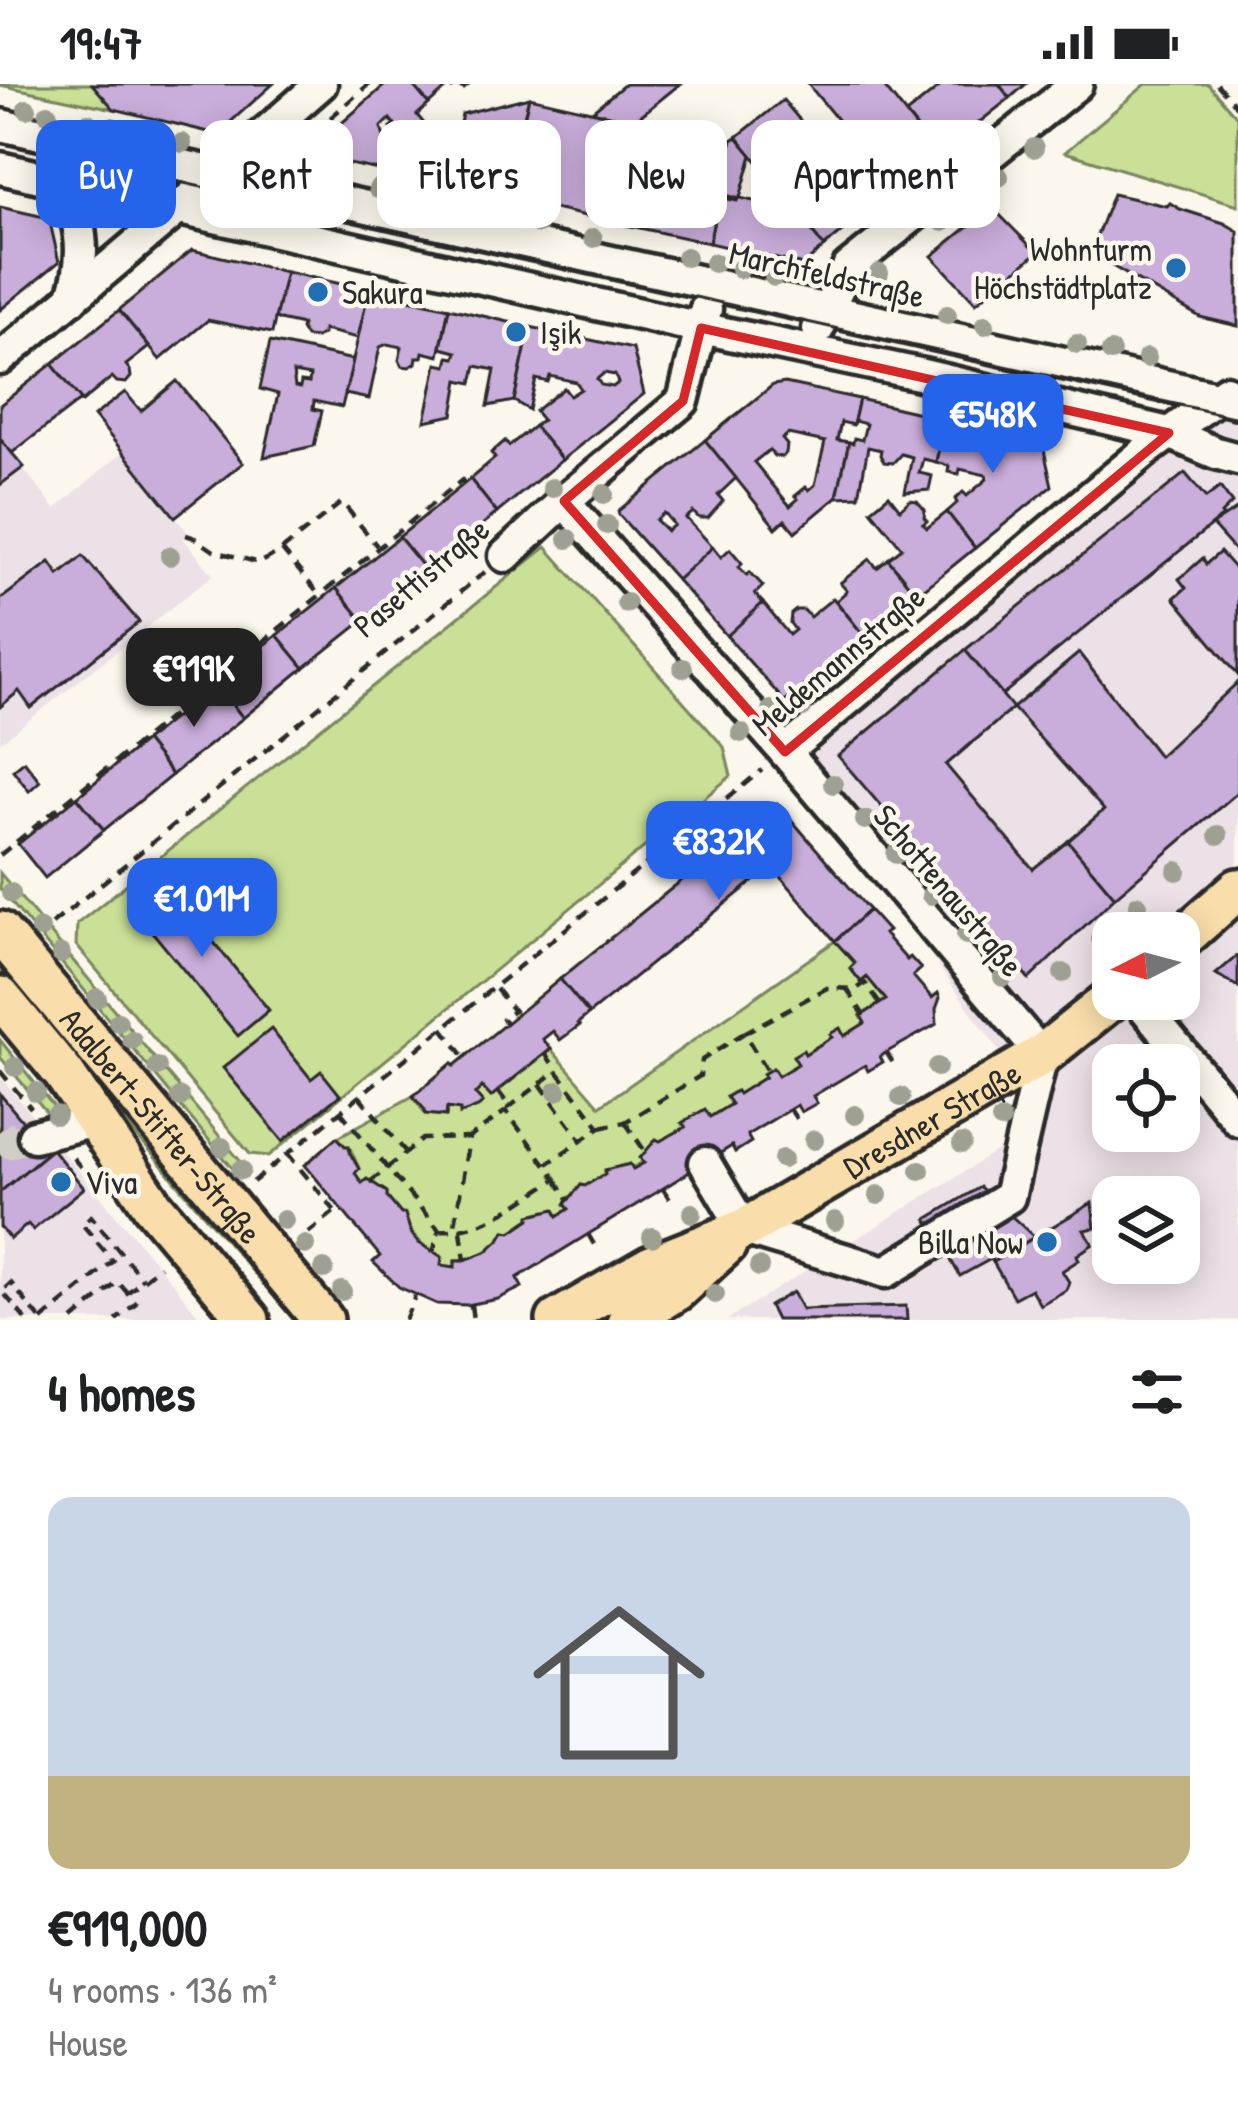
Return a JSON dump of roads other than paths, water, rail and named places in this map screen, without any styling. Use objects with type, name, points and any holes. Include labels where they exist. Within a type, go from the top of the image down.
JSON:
[{"type":"main road","points":[[1200,922],[1238,889]]},
{"type":"main road","name":"Adalbert-Stifter-Straße","points":[[0,932],[323,1320]]},
{"type":"main road","name":"Adalbert-Stifter-Straße","points":[[0,997],[64,1074],[153,1206],[249,1320]]},
{"type":"main road","name":"Dresdner Straße","points":[[557,1320],[650,1266],[744,1229],[1042,1055],[1092,1015]]},
{"type":"main road","name":"Dresdner Straße","points":[[628,1320],[677,1290],[744,1229]]},
{"type":"street","points":[[280,120],[321,84]]},
{"type":"street","points":[[806,350],[848,268],[1077,84]]},
{"type":"street","name":"Marchfeldstraße","points":[[0,125],[200,171]]},
{"type":"street","points":[[0,168],[36,176]]},
{"type":"street","points":[[0,359],[200,190]]},
{"type":"street","name":"Marchfeldstraße","points":[[353,205],[826,311],[1231,394]]},
{"type":"street","points":[[176,206],[1169,433],[1238,459]]},
{"type":"street","points":[[72,299],[83,255],[79,228]]},
{"type":"street","name":"Pasettistraße","points":[[505,556],[683,401],[711,285]]},
{"type":"street","name":"Meldemannstraße","points":[[785,752],[1169,433],[1231,394]]},
{"type":"street","name":"Schottenaustraße","points":[[564,501],[1042,1055]]},
{"type":"street","points":[[1155,1020],[1238,1120]]},
{"type":"street","points":[[705,1163],[744,1229],[886,1272],[1009,1197],[1042,1055]]},
{"type":"street","points":[[34,1136],[95,1121]]},
{"type":"tunnel","points":[[0,1131],[10,1143],[34,1136]]},
{"type":"tram line","points":[[0,142],[1238,418]]},
{"type":"place","name":"Wohnturm Höchstädtplatz","points":[[1176,268]]},
{"type":"place","name":"Sakura","points":[[318,292]]},
{"type":"place","name":"Işik","points":[[516,332]]},
{"type":"place","name":"Viva","points":[[61,1182]]},
{"type":"place","name":"Billa Now","points":[[1047,1242]]}]
